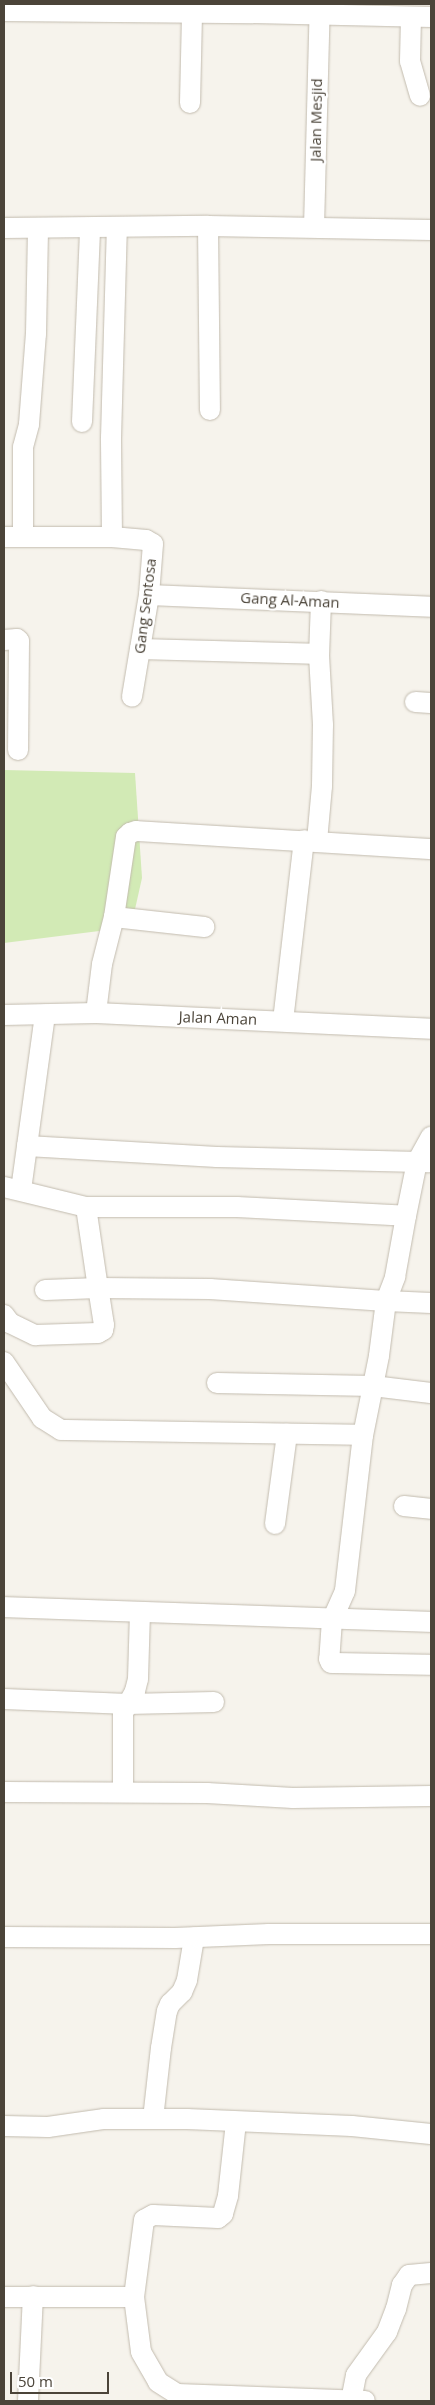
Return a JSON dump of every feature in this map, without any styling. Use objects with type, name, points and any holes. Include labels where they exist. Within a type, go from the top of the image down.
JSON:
[{"type":"street","points":[[4,11],[49,7],[192,12],[254,8],[320,9],[431,17]]},
{"type":"street","name":"Jalan Mesjid","points":[[314,227],[320,9]]},
{"type":"street","points":[[190,103],[192,12]]},
{"type":"street","points":[[411,17],[410,61],[420,96]]},
{"type":"street","points":[[208,226],[210,410]]},
{"type":"street","points":[[4,228],[208,226],[431,230]]},
{"type":"street","points":[[112,537],[111,438],[117,227]]},
{"type":"street","points":[[13,537],[23,447],[29,424],[36,334],[38,228]]},
{"type":"street","points":[[82,422],[90,228]]},
{"type":"street","name":"Gang Sentosa","points":[[13,537],[112,537],[146,540],[153,544],[149,595],[132,697]]},
{"type":"street","name":"Gang Al-Aman","points":[[149,595],[431,607]]},
{"type":"street","points":[[283,1021],[311,841],[322,786],[323,725],[319,656],[321,601]]},
{"type":"street","points":[[4,640],[17,639],[19,641],[18,750]]},
{"type":"street","points":[[140,649],[314,654],[319,656]]},
{"type":"street","points":[[96,1013],[102,964],[114,917],[126,837],[134,831],[431,849]]},
{"type":"street","points":[[114,917],[204,927]]},
{"type":"street","name":"Jalan Aman","points":[[4,1015],[96,1013],[431,1028]]},
{"type":"street","points":[[45,1015],[27,1146],[13,1188],[86,1207],[237,1207],[406,1216]]},
{"type":"street","points":[[431,1137],[406,1216],[395,1277],[386,1301],[373,1386],[363,1435],[345,1591],[332,1620],[328,1659],[331,1663],[431,1665]]},
{"type":"street","points":[[27,1146],[217,1158],[424,1162]]},
{"type":"street","points":[[4,1315],[10,1323],[34,1335],[98,1333],[104,1325],[86,1207]]},
{"type":"street","points":[[45,1290],[98,1288],[210,1289],[431,1303]]},
{"type":"street","points":[[4,1362],[42,1418],[61,1430],[363,1435]]},
{"type":"street","points":[[217,1383],[373,1386],[431,1393]]},
{"type":"street","points":[[275,1524],[287,1434]]},
{"type":"street","points":[[404,1506],[431,1509]]},
{"type":"street","points":[[4,1607],[431,1622]]},
{"type":"street","points":[[123,1792],[124,1713],[135,1691],[138,1679],[140,1613]]},
{"type":"street","points":[[4,1699],[128,1704],[214,1702]]},
{"type":"street","points":[[4,1792],[207,1793],[293,1798],[431,1796]]},
{"type":"street","points":[[4,1937],[194,1938],[269,1934],[431,1934]]},
{"type":"street","points":[[153,2119],[167,2011],[170,2004],[182,1992],[188,1980],[194,1938]]},
{"type":"street","points":[[4,2126],[48,2127],[104,2119],[209,2119],[236,2122],[352,2126],[431,2134]]},
{"type":"street","points":[[236,2122],[225,2211],[218,2218],[153,2215],[146,2217],[134,2297],[141,2352],[152,2375],[167,2390],[177,2394],[356,2401],[356,2375],[387,2332],[402,2286],[409,2275],[431,2273]]},
{"type":"street","points":[[28,2401],[34,2296]]},
{"type":"street","points":[[4,2297],[134,2297]]},
{"type":"green space","points":[[4,770],[135,773],[142,878],[131,927],[4,943]]}]
